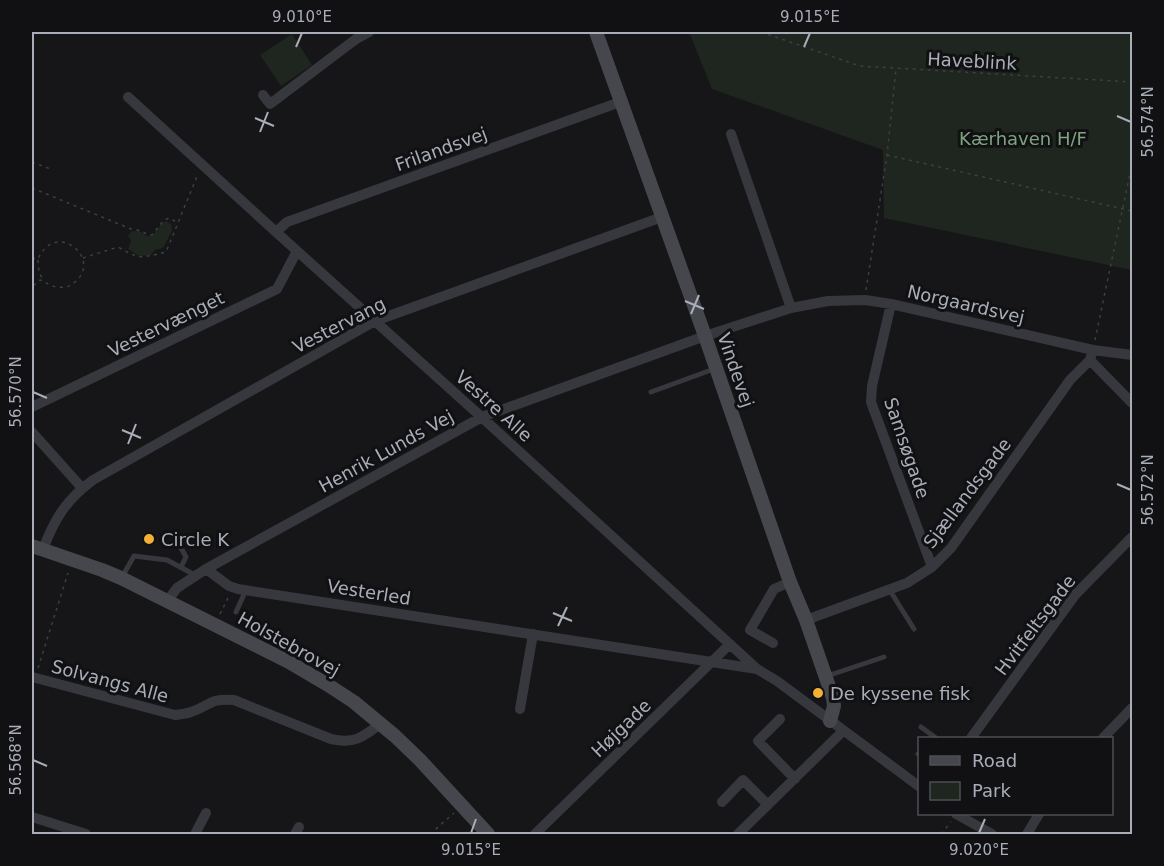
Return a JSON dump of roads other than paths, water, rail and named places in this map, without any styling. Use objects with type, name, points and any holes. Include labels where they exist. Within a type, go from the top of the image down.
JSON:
[{"type":"street","points":[[263,95],[270,104],[356,39],[369,32]]},
{"type":"street","name":"Vindevej","points":[[596,32],[790,582],[806,620],[834,706],[830,721]]},
{"type":"street","name":"Vestre Alle","points":[[128,97],[757,669],[777,681],[918,787]]},
{"type":"street","name":"Frilandsvej","points":[[276,232],[286,222],[620,102]]},
{"type":"street","points":[[731,134],[791,308]]},
{"type":"street","name":"Vestervang","points":[[37,548],[68,503],[93,480],[375,321],[662,218]]},
{"type":"street","name":"Vestervænget","points":[[32,407],[277,289],[297,251]]},
{"type":"street","name":"Norgaardsvej","points":[[705,336],[791,308],[828,301],[865,300],[891,304],[1091,355],[1132,355]]},
{"type":"street","name":"Samsøgade","points":[[891,304],[872,386],[871,402],[932,567]]},
{"type":"street","name":"Henrik Lunds Vej","points":[[168,600],[177,588],[201,573],[482,417],[705,336]]},
{"type":"street","points":[[1091,355],[1132,403]]},
{"type":"street","name":"Sjællandsgade","points":[[806,620],[907,583],[932,567],[951,548],[1070,380],[1091,355]]},
{"type":"street","points":[[32,432],[82,488]]},
{"type":"street","name":"Hvitfeltsgade","points":[[972,737],[1075,595],[1132,537]]},
{"type":"street","name":"Holstebrovej","points":[[37,548],[121,579],[168,600],[289,662],[328,685],[354,702],[420,760],[488,834]]},
{"type":"street","name":"Vesterled","points":[[201,573],[246,590],[757,669]]},
{"type":"street","points":[[773,643],[750,630],[774,589],[790,582]]},
{"type":"street","points":[[520,710],[533,634]]},
{"type":"street","name":"Højgade","points":[[535,834],[730,644]]},
{"type":"street","name":"Solvangs Alle","points":[[33,677],[175,715],[189,713],[209,702],[222,699],[234,700],[331,739],[342,741],[353,741],[380,724]]},
{"type":"street","points":[[1104,737],[1132,708]]},
{"type":"street","points":[[780,719],[758,741],[795,779]]},
{"type":"street","points":[[738,834],[843,731]]},
{"type":"street","points":[[722,801],[743,780],[768,805]]},
{"type":"street","points":[[195,834],[206,813]]},
{"type":"street","points":[[958,815],[992,834]]},
{"type":"street","points":[[1027,834],[1038,815]]},
{"type":"street","points":[[32,817],[86,834]]},
{"type":"lane","points":[[651,392],[716,368]]},
{"type":"lane","points":[[180,546],[186,557],[181,567]]},
{"type":"lane","points":[[121,579],[134,556],[167,560],[201,573]]},
{"type":"lane","points":[[889,589],[914,629]]},
{"type":"lane","points":[[236,612],[246,590]]},
{"type":"lane","points":[[825,676],[884,657]]},
{"type":"lane","points":[[921,727],[932,737]]},
{"type":"place","name":"Circle K","points":[[149,539]]},
{"type":"place","name":"De kyssene fisk","points":[[818,693]]},
{"type":"park label","name":"Kærhaven H/F","points":[[1023,138]]}]
